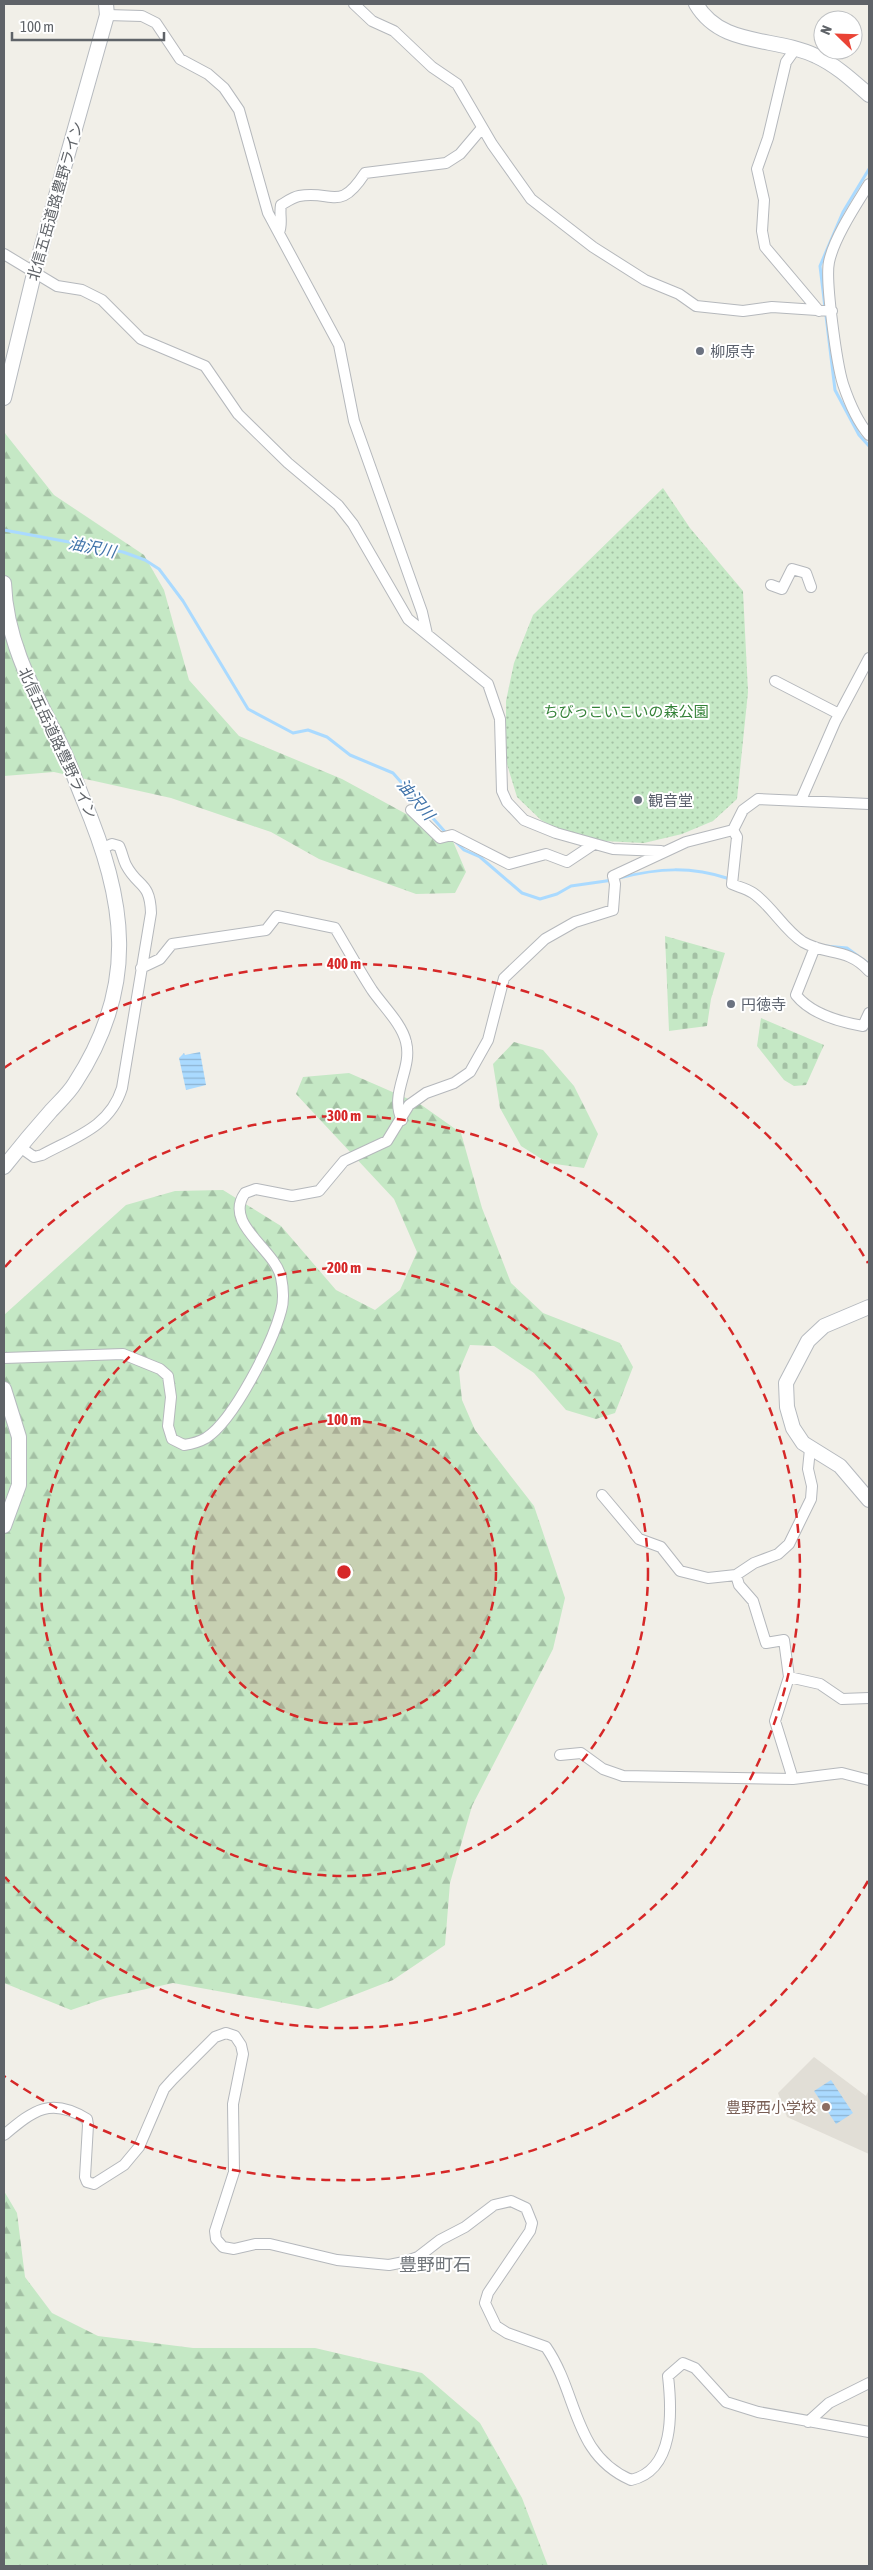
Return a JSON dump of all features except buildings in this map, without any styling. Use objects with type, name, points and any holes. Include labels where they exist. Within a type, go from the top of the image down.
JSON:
[{"type":"street","points":[[354,4],[372,21],[394,32],[432,67],[457,84],[482,128],[514,177],[532,199],[593,247],[645,280],[679,294],[696,306],[743,310],[772,307],[832,311]]},
{"type":"street","points":[[696,4],[710,23],[732,35],[796,48],[817,56],[838,68],[869,95]]},
{"type":"street","points":[[106,9],[142,16],[156,23],[180,59],[208,74],[224,88],[239,110],[268,213],[339,345],[354,420],[422,612],[427,634]]},
{"type":"street","name":"北信五岳道路豊野ライン","points":[[4,398],[34,274],[106,9]]},
{"type":"street","points":[[796,48],[786,62],[768,138],[757,169],[764,200],[762,231],[765,247],[819,310]]},
{"type":"street","points":[[279,232],[282,226],[279,214],[281,205],[298,196],[334,198],[347,195],[365,173],[446,163],[460,154],[482,128]]},
{"type":"street","points":[[869,184],[842,232],[829,262],[832,311],[842,382],[850,404],[869,435]]},
{"type":"street","points":[[4,254],[34,274],[57,286],[82,290],[102,300],[141,340],[206,366],[238,414],[288,463],[338,505],[353,524],[408,619],[488,684],[500,719],[500,779],[502,791],[507,802],[524,820],[556,833],[613,849],[663,851]]},
{"type":"street","points":[[771,585],[782,589],[792,569],[806,573],[811,587]]},
{"type":"street","name":"北信五岳道路豊野ライン","points":[[4,583],[5,608],[17,655],[68,758],[102,848],[119,915],[120,947],[116,993],[102,1036],[75,1084],[4,1167]]},
{"type":"street","points":[[801,800],[839,714],[869,658]]},
{"type":"street","points":[[775,681],[839,714]]},
{"type":"street","points":[[4,1358],[123,1354],[160,1369],[167,1374],[171,1397],[168,1426],[169,1435],[174,1441],[187,1444],[206,1438],[220,1426],[236,1406],[257,1368],[281,1310],[283,1292],[280,1275],[269,1254],[240,1218],[238,1205],[241,1198],[251,1189],[292,1196],[320,1191],[344,1161],[386,1141],[402,1120],[409,1105],[426,1094],[454,1083],[470,1072],[488,1040],[504,978],[545,939],[575,922],[613,910],[614,880],[663,851],[686,842],[733,830],[743,810],[758,799],[869,804]]},
{"type":"street","points":[[411,810],[440,838],[452,835],[509,864],[546,854],[567,862],[594,844]]},
{"type":"street","points":[[733,830],[737,837],[732,880],[754,894],[802,941],[815,947],[849,955],[860,961],[869,971]]},
{"type":"street","points":[[20,1147],[34,1157],[42,1155],[98,1124],[117,1104],[128,1054],[151,913],[151,899],[145,886],[126,865],[119,846],[112,844],[102,848]]},
{"type":"street","points":[[141,968],[160,959],[172,944],[266,930],[277,916],[335,928],[371,988],[406,1040],[408,1054],[397,1097],[397,1109],[402,1120]]},
{"type":"street","points":[[815,947],[796,995],[802,1002],[816,1011],[849,1024],[863,1026],[869,1013]]},
{"type":"street","points":[[869,1308],[824,1326],[808,1341],[786,1384],[787,1407],[793,1428],[803,1443],[840,1466],[869,1500]]},
{"type":"street","points":[[4,1389],[20,1437],[19,1485],[4,1526]]},
{"type":"street","points":[[602,1495],[639,1539],[661,1547],[680,1571],[708,1578],[736,1575],[754,1562],[778,1554],[789,1544],[811,1500],[812,1486],[808,1469],[810,1449]]},
{"type":"street","points":[[736,1575],[739,1584],[753,1601],[766,1643],[784,1640],[789,1677],[775,1721],[793,1779]]},
{"type":"street","points":[[789,1677],[820,1684],[842,1699],[869,1698]]},
{"type":"street","points":[[560,1755],[581,1753],[603,1769],[623,1776],[793,1779],[842,1773],[869,1780]]},
{"type":"street","points":[[4,2135],[29,2114],[42,2108],[61,2107],[79,2114],[86,2118],[88,2125],[84,2177],[87,2182],[94,2184],[124,2165],[139,2148],[164,2089],[168,2084],[215,2037],[226,2033],[235,2036],[241,2045],[242,2054],[233,2104],[234,2172],[214,2231],[216,2239],[223,2247],[234,2249],[255,2244],[270,2244],[337,2260],[370,2265],[396,2264],[418,2257],[440,2240],[465,2227],[494,2204],[512,2201],[526,2208],[532,2223],[530,2232],[488,2294],[485,2304],[496,2326],[507,2333],[546,2347],[592,2450],[608,2468],[631,2480],[641,2478],[656,2463],[664,2450],[672,2413],[668,2376],[683,2363],[695,2368],[726,2402],[758,2412],[869,2432]]},
{"type":"street","points":[[808,2422],[829,2403],[869,2383]]},
{"type":"shaded area","name":"豊野西小学校","points":[[814,2057],[866,2096],[869,2089],[869,2154],[787,2117],[778,2093]]},
{"type":"green space","points":[[4,432],[54,495],[144,555],[164,590],[189,680],[239,736],[342,779],[452,839],[466,872],[455,893],[416,894],[319,859],[271,832],[171,798],[54,772],[4,776]]},
{"type":"green space","name":"ちびっこいこいの森公園","points":[[663,488],[690,528],[743,591],[748,692],[737,799],[713,821],[682,834],[644,843],[603,841],[559,830],[541,820],[517,797],[506,761],[506,701],[514,663],[533,615]]},
{"type":"green space","points":[[665,936],[725,953],[711,999],[707,1026],[669,1031]]},
{"type":"green space","points":[[761,1018],[824,1045],[806,1085],[794,1086],[784,1080],[757,1046]]},
{"type":"green space","points":[[514,1042],[543,1050],[574,1086],[598,1134],[584,1168],[548,1163],[521,1146],[500,1108],[493,1064]]},
{"type":"green space","points":[[349,1073],[420,1104],[461,1133],[482,1208],[511,1283],[543,1313],[620,1343],[633,1367],[615,1413],[596,1419],[566,1410],[534,1373],[494,1346],[470,1345],[459,1371],[462,1400],[475,1430],[534,1506],[565,1598],[553,1649],[472,1806],[450,1883],[445,1945],[393,1980],[318,2009],[173,1983],[106,1998],[71,2010],[4,1983],[4,1315],[126,1205],[175,1191],[223,1190],[281,1226],[336,1290],[375,1310],[400,1290],[417,1252],[394,1199],[296,1094],[303,1077]]},
{"type":"green space","points":[[4,2191],[17,2213],[25,2277],[52,2313],[98,2336],[193,2348],[315,2348],[422,2373],[480,2423],[522,2498],[548,2566],[4,2566]]},
{"type":"water","points":[[200,1052],[206,1085],[186,1090],[179,1058],[184,1053],[185,1055]]},
{"type":"water","points":[[831,2080],[853,2113],[836,2124],[814,2091]]},
{"type":"waterway","points":[[869,169],[843,212],[820,266],[835,390],[859,435],[869,446]]},
{"type":"waterway","name":"油沢川","points":[[4,530],[123,552],[145,560],[159,569],[183,601],[248,709],[293,733],[308,730],[327,737],[350,755],[393,773],[446,833]]},
{"type":"waterway","name":"油沢川","points":[[455,841],[464,850],[480,857],[522,893],[540,899],[557,894],[571,886],[613,880]]},
{"type":"waterway","name":"油沢川","points":[[619,878],[661,870],[688,870],[730,879]]},
{"type":"waterway","name":"油沢川","points":[[825,946],[847,948],[869,964]]},
{"type":"place","name":"柳原寺","points":[[700,351]]},
{"type":"place","name":"観音堂","points":[[638,800]]},
{"type":"place","name":"円徳寺","points":[[731,1004]]},
{"type":"place","name":"豊野西小学校","points":[[826,2107]]},
{"type":"district","name":"豊野町石","points":[[435,2264]]}]
